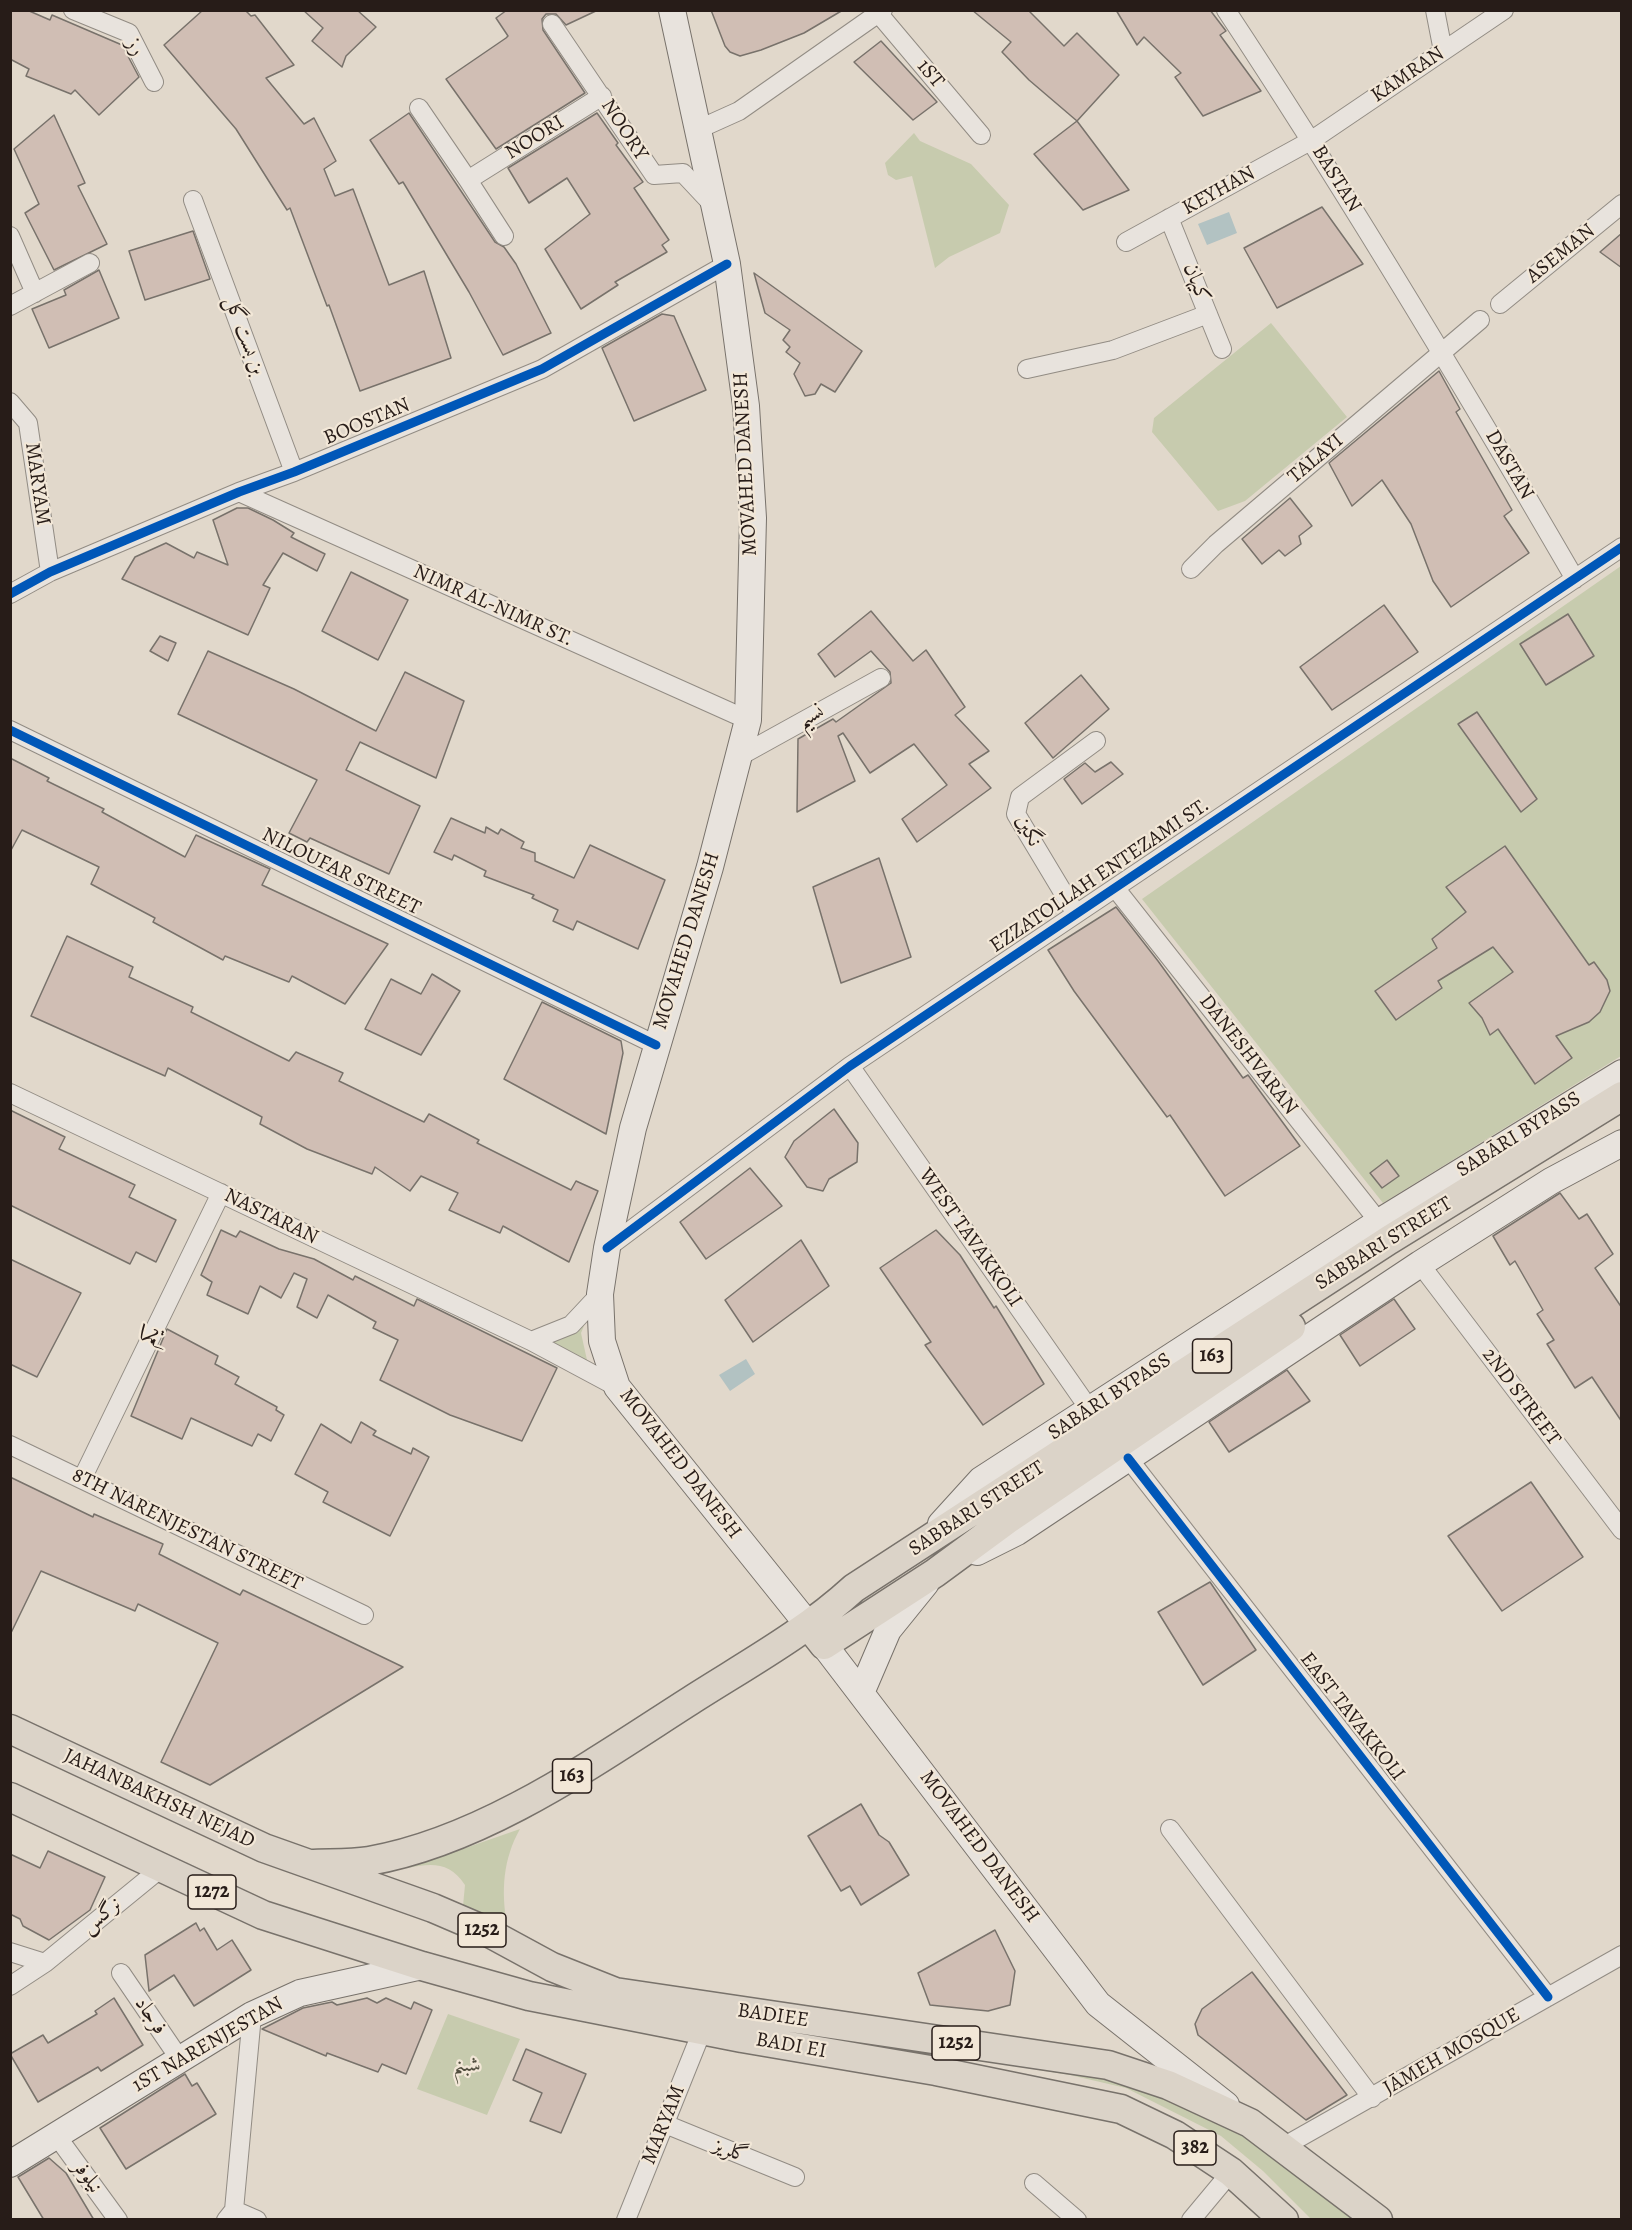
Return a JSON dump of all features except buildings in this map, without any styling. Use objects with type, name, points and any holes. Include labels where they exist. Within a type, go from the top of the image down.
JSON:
[{"type":"main road","name":"MOVAHED DANESH","points":[[672,10],[727,264],[746,406],[753,518],[748,720],[710,867],[633,1128],[607,1248],[600,1294],[602,1341],[618,1387],[817,1635],[1098,2004],[1370,2216]]},
{"type":"main road","name":"SABĀRI BYPASS","points":[[918,1548],[981,1480],[1379,1222],[1622,1073]]},
{"type":"main road","name":"SABBARI STREET","points":[[817,1635],[854,1588],[1380,1246],[1622,1096]]},
{"type":"main road","name":"SABBARI STREET","points":[[310,1864],[368,1861],[411,1850],[475,1827],[575,1775],[817,1635],[935,1573],[1007,1520],[1397,1256],[1622,1118]]},
{"type":"main road","points":[[861,1693],[888,1630],[935,1573],[1017,1532],[1420,1264],[1551,1181],[1622,1143]]},
{"type":"main road","name":"JAHANBAKHSH NEJAD","points":[[10,1730],[264,1848],[310,1864]]},
{"type":"main road","name":"1272","points":[[10,1797],[160,1869],[263,1915],[422,1966]]},
{"type":"main road","name":"BADIEE","points":[[310,1864],[433,1908],[482,1929],[552,1967],[615,1992],[1108,2065],[1168,2085],[1250,2123]]},
{"type":"main road","name":"1ST NARENJESTAN","points":[[10,2164],[178,2058],[252,2015],[300,1993],[422,1966]]},
{"type":"main road","name":"BADI EI","points":[[422,1966],[529,1996],[702,2031],[936,2071],[1092,2101]]},
{"type":"main road","name":"382","points":[[1092,2101],[1121,2109],[1159,2127],[1231,2172],[1284,2220]]},
{"type":"street","name":"رز","points":[[73,10],[129,33],[153,82]]},
{"type":"street","name":"BASTAN","points":[[1227,10],[1312,140],[1442,351]]},
{"type":"street","points":[[1435,10],[1443,51]]},
{"type":"street","name":"KAMRAN","points":[[1312,140],[1504,10]]},
{"type":"street","points":[[699,129],[740,111],[881,12]]},
{"type":"street","name":"1ST","points":[[881,12],[981,135]]},
{"type":"street","name":"NOORY","points":[[552,24],[654,174],[683,173],[715,207]]},
{"type":"street","name":"NOORI","points":[[468,180],[602,96]]},
{"type":"street","points":[[419,108],[504,236]]},
{"type":"street","name":"KEYHAN","points":[[1126,242],[1312,140]]},
{"type":"street","name":"بن بست گل","points":[[193,200],[294,472]]},
{"type":"street","name":"ASEMAN","points":[[1500,304],[1622,204]]},
{"type":"street","name":"کیهان","points":[[1169,218],[1222,349]]},
{"type":"street","points":[[10,236],[35,293]]},
{"type":"street","points":[[10,306],[90,263]]},
{"type":"street","name":"BOOSTAN","points":[[10,594],[50,572],[238,492],[294,472],[542,369],[727,264]]},
{"type":"street","points":[[1027,369],[1113,350],[1208,314]]},
{"type":"street","points":[[1442,351],[1480,320]]},
{"type":"street","name":"TALAYI","points":[[1191,569],[1216,544],[1442,351]]},
{"type":"street","name":"DASTAN","points":[[1442,351],[1575,579]]},
{"type":"street","name":"MARYAM","points":[[10,402],[28,423],[50,572]]},
{"type":"street","name":"NIMR AL-NIMR ST.","points":[[238,492],[748,720]]},
{"type":"street","name":"EZZATOLLAH ENTEZAMI ST.","points":[[607,1248],[850,1066],[1622,547]]},
{"type":"street","name":"نسیم","points":[[740,756],[881,678]]},
{"type":"street","name":"NILOUFAR STREET","points":[[10,730],[656,1045]]},
{"type":"street","name":"نگین","points":[[1076,914],[1016,814],[1016,806],[1020,797],[1096,741]]},
{"type":"street","name":"DANESHVARAN","points":[[1116,889],[1379,1222]]},
{"type":"street","name":"WEST TAVAKKOLI","points":[[850,1066],[1090,1410]]},
{"type":"street","name":"NASTARAN","points":[[10,1093],[531,1341],[618,1387]]},
{"type":"street","name":"یکم","points":[[82,1479],[221,1193]]},
{"type":"street","name":"2ND STREET","points":[[1420,1264],[1622,1530]]},
{"type":"street","points":[[531,1341],[571,1325],[600,1294]]},
{"type":"street","name":"8TH NARENJESTAN STREET","points":[[10,1445],[364,1615]]},
{"type":"street","name":"EAST TAVAKKOLI","points":[[1128,1458],[1548,1997]]},
{"type":"street","points":[[1170,1829],[1372,2097]]},
{"type":"street","name":"نرگس","points":[[10,1986],[45,1963],[160,1869]]},
{"type":"street","points":[[10,1952],[45,1963]]},
{"type":"street","name":"JĀMEH MOSQUE","points":[[1281,2148],[1622,1955]]},
{"type":"street","name":"فرجاد","points":[[121,1973],[178,2058]]},
{"type":"street","points":[[252,2015],[230,2215],[257,2220]]},
{"type":"street","name":"MARYAM","points":[[626,2220],[702,2031]]},
{"type":"street","name":"گلریز","points":[[665,2124],[795,2177]]},
{"type":"street","name":"نیلوفر","points":[[56,2135],[118,2220]]},
{"type":"street","points":[[1191,2220],[1231,2172]]},
{"type":"street","points":[[1034,2184],[1077,2220]]},
{"type":"green space","points":[[914,133],[920,141],[971,164],[1009,205],[1000,233],[949,257],[935,268],[912,176],[896,180],[888,175],[885,163]]},
{"type":"green space","points":[[1271,323],[1347,417],[1245,501],[1218,511],[1152,432],[1154,418]]},
{"type":"green space","points":[[1621,566],[1621,1056],[1383,1203],[1142,899]]},
{"type":"green space","points":[[584,1326],[581,1333],[587,1360],[577,1360],[547,1341]]},
{"type":"green space","points":[[520,1829],[510,1852],[505,1876],[504,1900],[507,1925],[463,1906],[465,1885],[447,1868],[425,1865],[408,1868]]},
{"type":"green space","name":"شبنم","points":[[448,2014],[520,2039],[487,2115],[417,2089]]},
{"type":"green space","points":[[829,2036],[1091,2067],[1222,2118],[1355,2219],[1311,2219],[1263,2171],[1221,2136],[1126,2088],[1070,2075]]},
{"type":"shaded area","points":[[1229,212],[1237,233],[1207,245],[1198,224]]},
{"type":"shaded area","points":[[746,1359],[755,1374],[730,1391],[719,1375]]},
{"type":"cycle path","points":[[10,594],[50,572],[239,492],[294,472],[542,369],[727,264]]},
{"type":"cycle path","points":[[607,1248],[850,1066],[1622,547]]},
{"type":"cycle path","points":[[10,730],[656,1045]]},
{"type":"cycle path","points":[[1128,1458],[1548,1997]]}]
